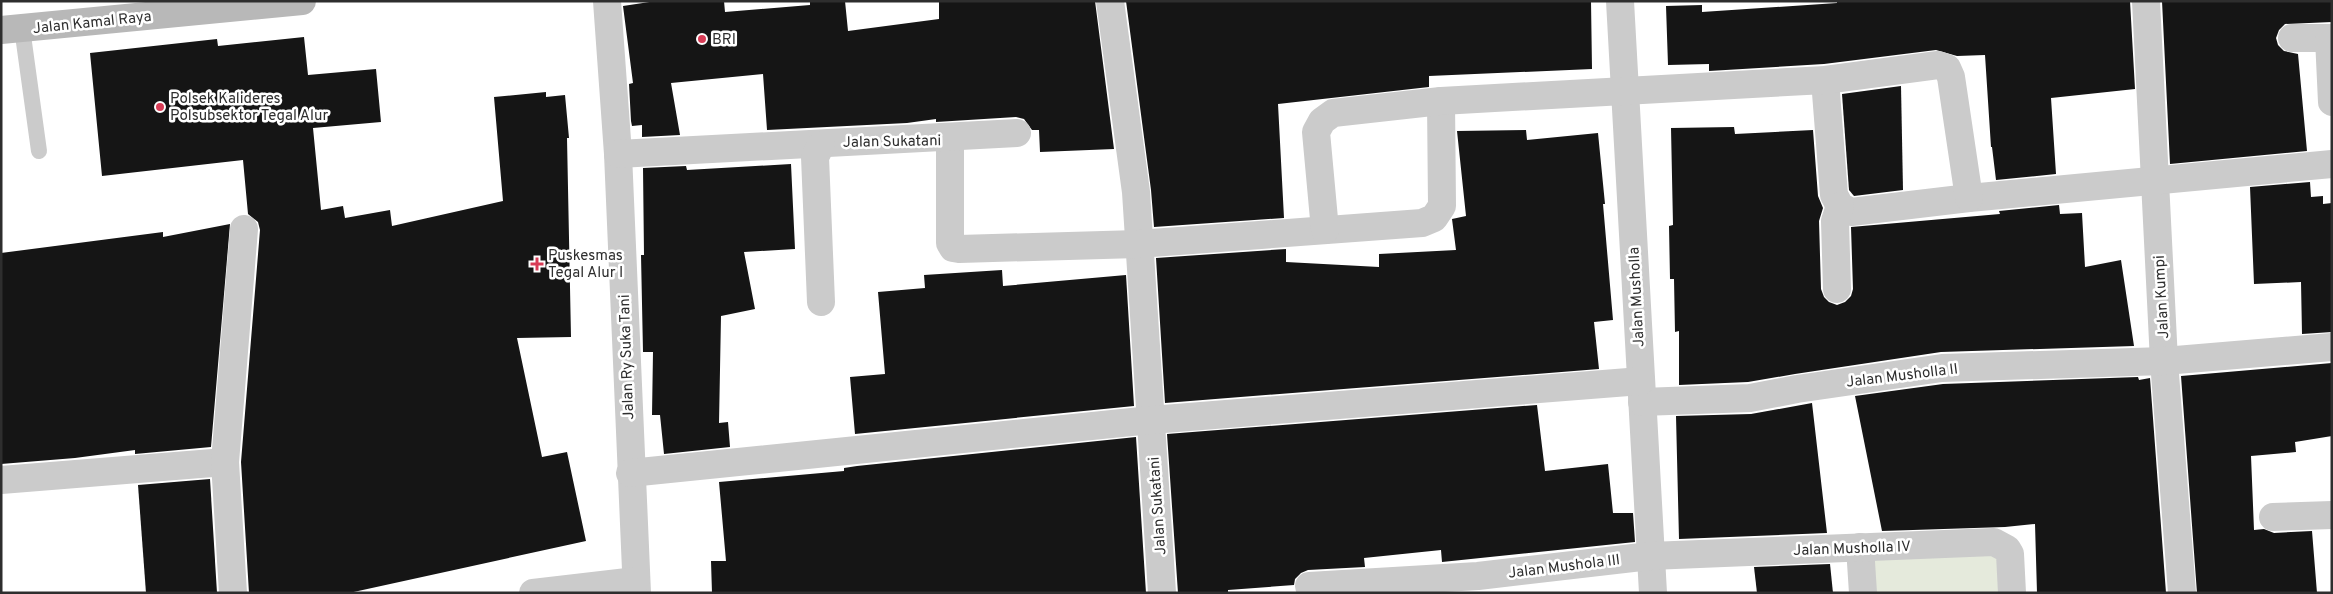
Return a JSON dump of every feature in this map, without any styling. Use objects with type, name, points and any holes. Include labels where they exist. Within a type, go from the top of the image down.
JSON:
[{"type":"main road","name":"Jalan Kamal Raya","points":[[12,29],[302,1]]},
{"type":"street","name":"Jalan Ry Suka Tani","points":[[606,1],[618,154],[636,587]]},
{"type":"street","name":"Jalan Sukatani","points":[[1110,1],[1136,192],[1162,593]]},
{"type":"street","name":"Jalan Musholla","points":[[1620,1],[1653,593]]},
{"type":"street","name":"Jalan Kumpi","points":[[2146,1],[2164,361],[2182,593]]},
{"type":"street","points":[[2292,38],[2330,38],[2332,102]]},
{"type":"street","points":[[1325,230],[1316,132],[1322,121],[1333,113],[1352,109],[1441,101],[1825,80],[1938,65],[1947,68],[1951,78],[1969,198]]},
{"type":"street","points":[[1825,80],[1834,195],[1840,206],[1851,212],[1969,198],[2156,182],[2332,164]]},
{"type":"street","points":[[1138,244],[1422,223],[1434,218],[1442,206],[1441,101]]},
{"type":"street","points":[[945,137],[1017,133]]},
{"type":"street","name":"Jalan Sukatani","points":[[820,302],[815,157],[821,145],[831,142],[945,137],[950,143],[950,243],[953,248],[1138,244]]},
{"type":"street","points":[[618,154],[821,145]]},
{"type":"street","points":[[1837,288],[1835,221],[1840,206]]},
{"type":"street","points":[[233,593],[225,462],[244,228]]},
{"type":"street","name":"Jalan Musholla II","points":[[1151,420],[1641,391],[1750,398],[1797,388],[1942,368],[2164,361],[2332,347]]},
{"type":"street","points":[[630,473],[1151,420]]},
{"type":"street","points":[[1,480],[225,462]]},
{"type":"street","points":[[2273,518],[2332,515]]},
{"type":"street","name":"Jalan Musholla IV","points":[[1650,556],[1994,542],[2007,549],[2010,554],[2012,593]]},
{"type":"street","points":[[1860,547],[1863,593]]},
{"type":"street","name":"Jalan Mushola III","points":[[1309,586],[1349,588],[1478,584],[1650,556]]},
{"type":"street","points":[[532,593],[636,587]]},
{"type":"lane","points":[[12,29],[39,151]]},
{"type":"shaded area","points":[[2001,555],[2002,593],[1858,593],[1857,559]]},
{"type":"building","points":[[656,1],[724,1],[725,12],[810,5],[810,1],[845,1],[848,31],[939,19],[939,1],[1095,1],[1114,149],[1040,152],[1039,130],[1032,130],[1024,119],[1016,117],[936,122],[936,119],[907,123],[767,130],[763,74],[671,83],[680,135],[642,137],[642,125],[632,126],[631,121],[629,84],[633,83],[623,6]]},
{"type":"building","points":[[1126,1],[1591,1],[1592,69],[1429,76],[1429,87],[1278,104],[1284,218],[1154,227],[1151,190]]},
{"type":"building","points":[[1837,1],[2130,1],[2135,89],[2051,98],[2056,174],[1996,180],[1991,147],[1985,55],[1957,56],[1936,50],[1824,64],[1709,71],[1709,64],[1668,65],[1666,6],[1702,5],[1702,12],[1837,3]]},
{"type":"building","points":[[2162,1],[2332,1],[2332,22],[2285,24],[2279,30],[2276,38],[2278,45],[2284,51],[2298,54],[2307,151],[2170,164]]},
{"type":"building","points":[[304,37],[308,75],[376,69],[381,122],[313,128],[321,210],[343,206],[345,218],[390,210],[392,226],[503,201],[494,97],[546,92],[546,97],[565,95],[569,138],[567,138],[571,337],[517,338],[542,457],[567,452],[586,541],[349,593],[249,593],[241,462],[260,230],[258,222],[248,214],[243,160],[102,176],[90,53],[217,39],[218,46]]},
{"type":"building","points":[[1901,86],[1903,190],[1854,196],[1849,190],[1842,94]]},
{"type":"building","points":[[1734,127],[1735,134],[1813,130],[1818,196],[1823,208],[1819,221],[1821,289],[1824,297],[1829,302],[1837,305],[1845,302],[1851,296],[1853,289],[1851,227],[2000,214],[1999,211],[2059,205],[2060,214],[2082,213],[2085,267],[2121,260],[2134,346],[1941,352],[1748,382],[1679,385],[1679,331],[1675,332],[1674,279],[1670,279],[1669,226],[1673,225],[1671,128]]},
{"type":"building","points":[[1526,130],[1527,140],[1598,133],[1613,320],[1594,322],[1599,369],[1165,403],[1156,258],[1286,249],[1286,262],[1379,267],[1379,254],[1456,250],[1452,219],[1466,216],[1457,131]]},
{"type":"building","points":[[791,164],[795,249],[744,252],[755,309],[721,316],[719,423],[728,422],[730,447],[664,454],[660,415],[652,415],[653,352],[643,352],[641,255],[644,255],[643,168],[686,166],[687,170]]},
{"type":"building","points":[[2310,182],[2311,197],[2323,196],[2323,204],[2332,203],[2332,332],[2302,334],[2301,282],[2254,284],[2250,187]]},
{"type":"building","points":[[230,224],[211,447],[135,454],[135,450],[75,458],[1,464],[1,253],[163,232],[163,237]]},
{"type":"building","points":[[1002,270],[1003,286],[1126,275],[1134,406],[855,434],[850,377],[885,374],[878,292],[925,288],[924,275]]},
{"type":"building","points":[[2332,363],[2332,436],[2295,442],[2296,452],[2251,456],[2254,530],[2264,529],[2274,533],[2312,531],[2317,593],[2197,593],[2181,376]]},
{"type":"building","points":[[2138,377],[2139,380],[2150,378],[2166,593],[2037,593],[2035,524],[2005,527],[1882,531],[1855,396],[1943,384]]},
{"type":"building","points":[[1812,403],[1827,533],[1679,539],[1676,416],[1751,414]]},
{"type":"building","points":[[1537,405],[1545,471],[1608,464],[1613,513],[1633,513],[1635,542],[1442,562],[1441,550],[1364,558],[1365,567],[1308,570],[1301,573],[1295,579],[1294,585],[1228,590],[1228,593],[1178,593],[1167,434]]},
{"type":"building","points":[[1136,437],[1146,593],[712,593],[711,561],[726,561],[719,482],[844,471],[844,468],[857,466]]},
{"type":"building","points":[[210,479],[217,593],[146,593],[138,485]]},
{"type":"building","points":[[1830,564],[1833,593],[1757,593],[1754,567]]},
{"type":"place","name":"BRI","points":[[702,39]]},
{"type":"place","name":"Polsek Kalideres Polsubsektor Tegal Alur","points":[[160,107]]},
{"type":"place","name":"Puskesmas Tegal Alur I","points":[[537,264]]}]
